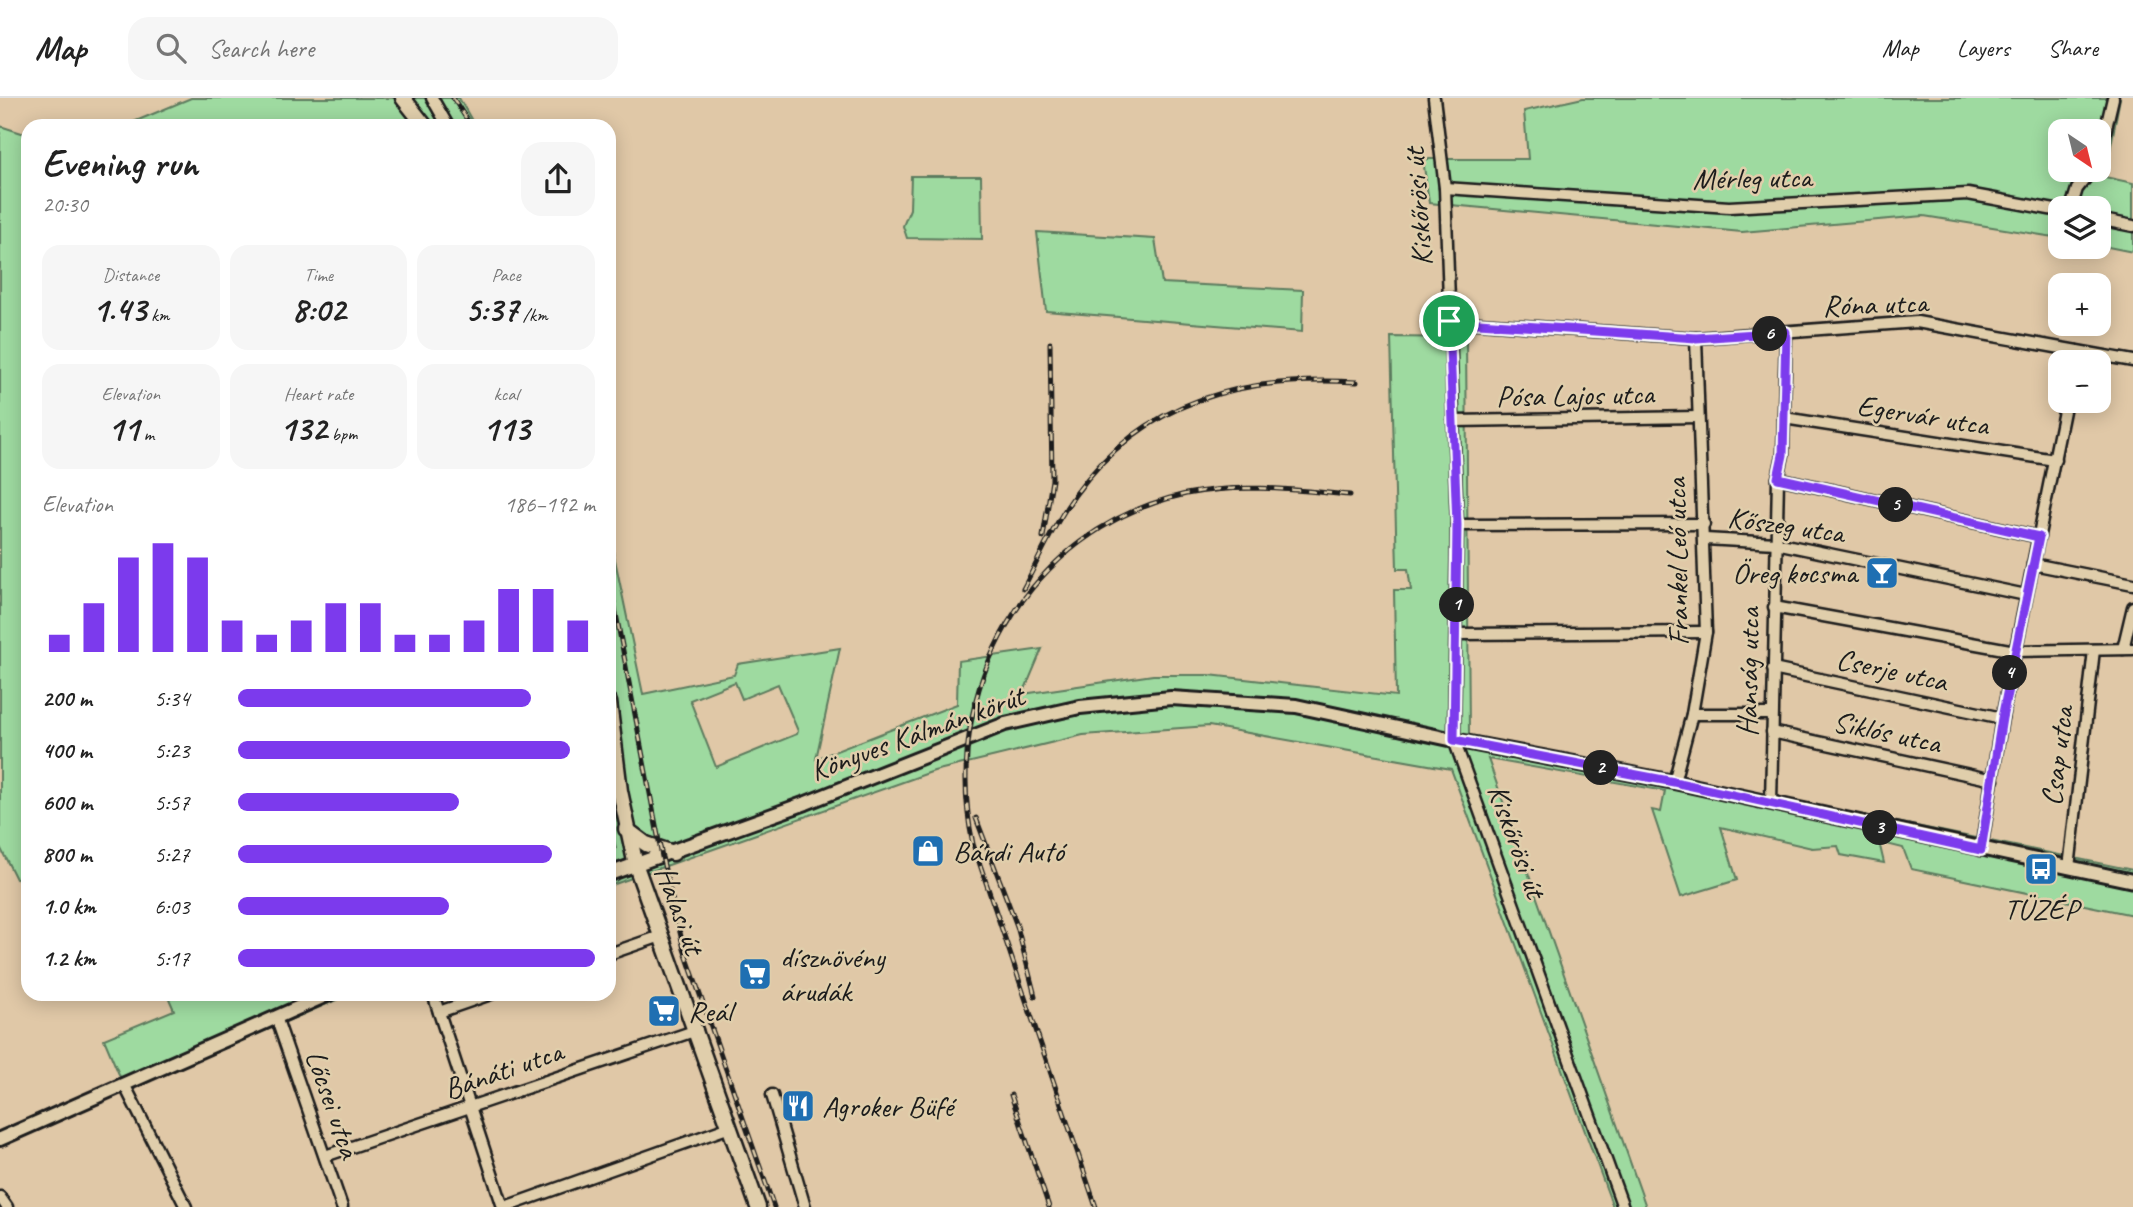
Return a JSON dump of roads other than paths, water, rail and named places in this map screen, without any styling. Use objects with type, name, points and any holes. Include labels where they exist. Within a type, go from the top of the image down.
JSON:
[{"type":"main road","points":[[402,98],[419,119]]},
{"type":"main road","name":"Halasi út","points":[[616,758],[626,828],[636,866],[697,1030],[758,1207]]},
{"type":"main road","points":[[626,828],[646,844],[673,853]]},
{"type":"street","points":[[432,98],[444,119]]},
{"type":"street","name":"Kiskőrösi út","points":[[1434,98],[1444,188],[1457,525],[1454,740],[1623,1207]]},
{"type":"street","points":[[2108,119],[2113,98]]},
{"type":"street","name":"Mérleg utca","points":[[1444,188],[1729,207],[1968,194],[2048,209]]},
{"type":"street","points":[[2111,222],[2133,226]]},
{"type":"street","name":"Róna utca","points":[[1449,321],[1696,338],[1917,322],[2071,350]]},
{"type":"street","name":"Hanság utca","points":[[1771,803],[1778,478],[1783,455],[1786,332]]},
{"type":"street","name":"Frankel Leó utca","points":[[1674,782],[1692,714],[1706,632],[1705,539],[1696,338]]},
{"type":"street","name":"Róna utca","points":[[2111,357],[2133,361]]},
{"type":"street","points":[[1981,850],[2002,718],[2064,413]]},
{"type":"street","name":"Pósa Lajos utca","points":[[1453,421],[1698,417]]},
{"type":"street","name":"Egervár utca","points":[[1784,418],[2054,460]]},
{"type":"street","points":[[1778,478],[2039,537]]},
{"type":"street","points":[[1457,525],[1704,524]]},
{"type":"street","name":"Kőszeg utca","points":[[1705,539],[1776,543],[2026,595]]},
{"type":"street","points":[[2033,564],[2133,584]]},
{"type":"street","points":[[1774,607],[2015,652],[2128,649],[2133,607]]},
{"type":"street","points":[[1457,634],[1706,632]]},
{"type":"street","name":"Csap utca","points":[[2069,868],[2094,650]]},
{"type":"street","name":"Cserje utca","points":[[1773,669],[2002,718]]},
{"type":"street","name":"Könyves Kálmán körút","points":[[616,872],[673,853],[1004,724],[1080,707],[1171,698],[1296,706],[1454,740],[1674,782],[2133,881]]},
{"type":"street","points":[[1692,714],[1771,714]]},
{"type":"street","name":"Siklós utca","points":[[1772,732],[1993,780]]},
{"type":"street","points":[[616,952],[661,936]]},
{"type":"street","points":[[0,1139],[314,1001]]},
{"type":"street","points":[[435,1001],[504,1207],[730,1127]]},
{"type":"street","points":[[439,1012],[471,1001]]},
{"type":"street","name":"Lőcsei utca","points":[[276,1017],[342,1207]]},
{"type":"street","name":"Bánáti utca","points":[[325,1156],[697,1030]]},
{"type":"street","points":[[124,1084],[186,1207]]},
{"type":"street","points":[[772,1096],[805,1207]]},
{"type":"street","points":[[0,1197],[7,1207]]},
{"type":"railway","points":[[453,98],[466,119]]},
{"type":"railway","points":[[1043,537],[1052,480],[1050,343]]},
{"type":"railway","points":[[1023,589],[1075,495],[1102,462],[1132,436],[1165,415],[1200,400],[1237,389],[1275,383],[1357,382]]},
{"type":"railway","points":[[1096,1207],[973,844],[966,786],[970,729],[984,675],[1007,624],[1040,580],[1081,542],[1130,513],[1186,494],[1227,489],[1268,488],[1350,495]]},
{"type":"railway","points":[[616,614],[662,857],[684,949],[774,1207]]},
{"type":"railway","points":[[976,818],[1017,926],[1035,996]]},
{"type":"railway","points":[[1011,1095],[1049,1207]]},
{"type":"place","name":"Öreg kocsma","points":[[1882,573]]},
{"type":"place","name":"Bárdi Autó","points":[[928,851]]},
{"type":"place","name":"TÜZÉP","points":[[2041,869]]},
{"type":"place","name":"dísznövény árudák","points":[[755,974]]},
{"type":"place","name":"Reál","points":[[664,1011]]},
{"type":"place","name":"Agroker Büfé","points":[[798,1106]]}]
